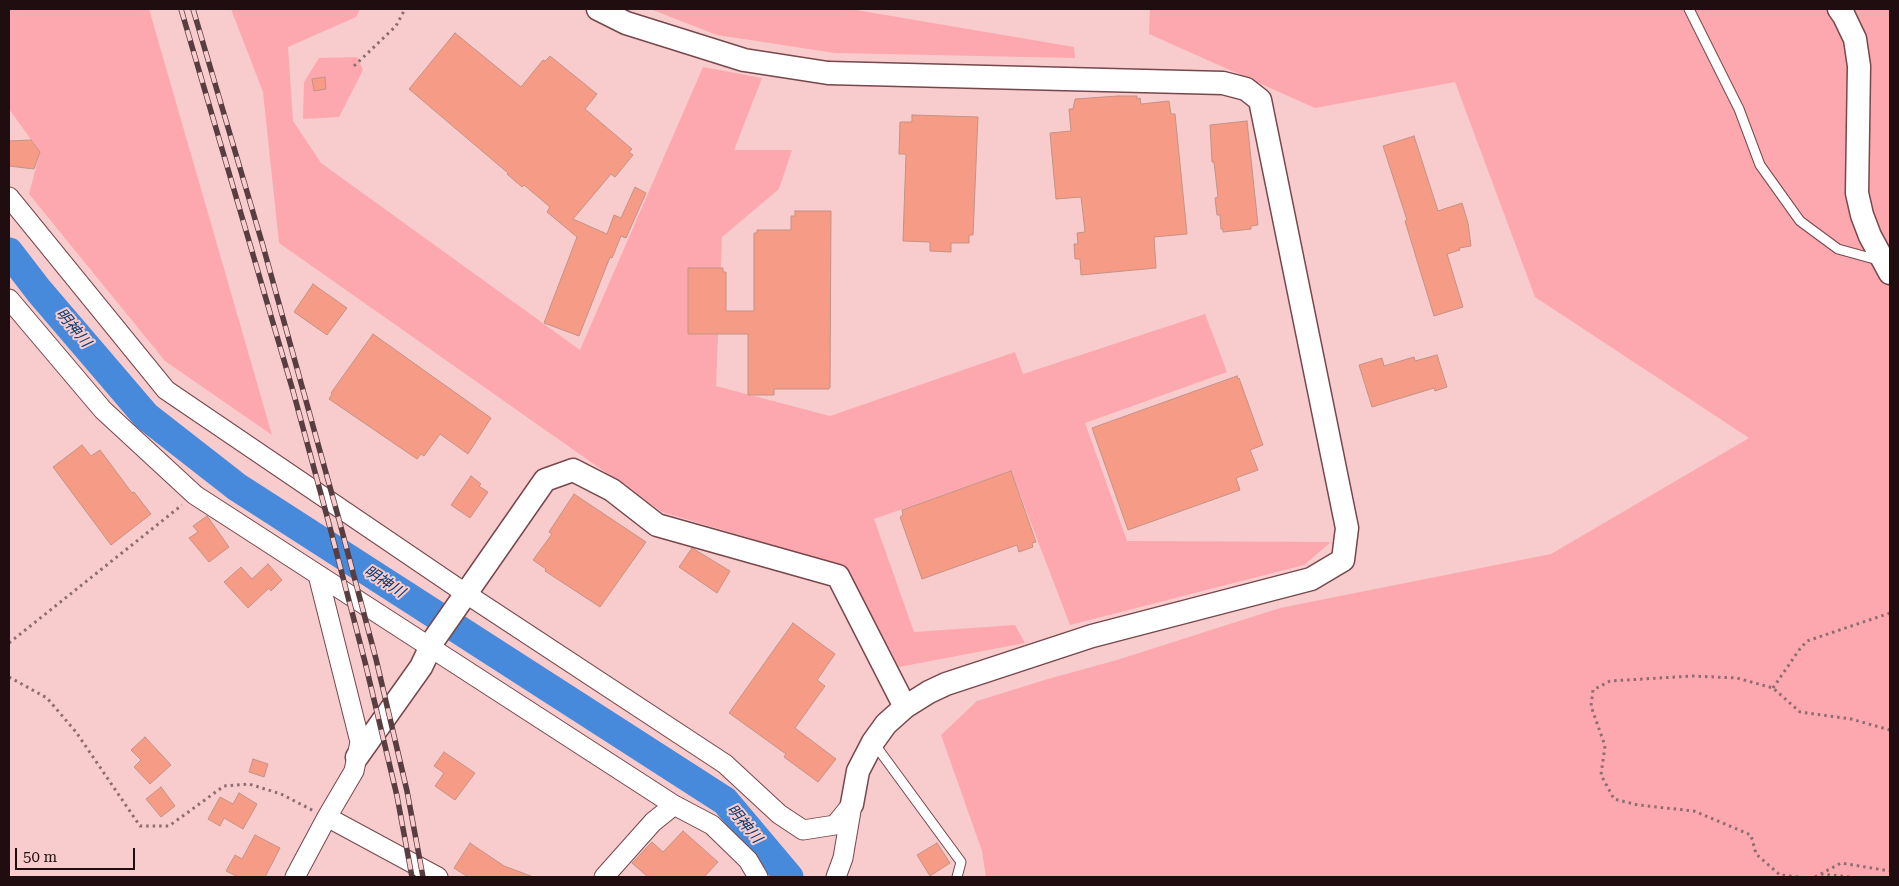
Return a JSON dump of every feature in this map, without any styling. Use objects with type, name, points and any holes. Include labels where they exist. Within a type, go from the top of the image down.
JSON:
[{"type":"street","points":[[598,9],[626,23],[744,60],[828,73],[1223,83],[1246,89],[1260,100],[1347,528],[1343,560],[1311,579],[1092,636],[946,684],[905,707],[886,724],[873,742],[858,771],[843,858],[836,877]]},
{"type":"street","points":[[1838,9],[1844,16],[1856,39],[1859,66],[1858,193],[1862,215],[1886,267]]},
{"type":"street","points":[[9,197],[166,390],[461,600],[725,764],[779,814],[803,830],[835,825],[852,804]]},
{"type":"street","points":[[9,299],[103,410],[195,495],[318,575],[433,643],[674,805],[712,825],[748,860],[758,877]]},
{"type":"street","points":[[357,757],[421,667],[433,643],[461,600],[545,480],[573,470],[612,490],[657,525],[838,576],[905,707]]},
{"type":"street","points":[[295,877],[354,771],[360,742],[318,575]]},
{"type":"street","points":[[604,877],[653,822],[674,805]]},
{"type":"street","points":[[327,817],[438,877]]},
{"type":"lane","points":[[1689,9],[1739,109],[1760,164],[1800,221],[1838,249],[1886,267]]},
{"type":"lane","points":[[873,742],[962,862],[957,877]]},
{"type":"path","points":[[354,66],[396,26],[405,9]]},
{"type":"path","points":[[9,644],[195,495]]},
{"type":"path","points":[[1773,688],[1799,650],[1808,641],[1890,613]]},
{"type":"path","points":[[1798,877],[1780,875],[1756,854],[1752,835],[1694,811],[1638,805],[1614,799],[1601,775],[1605,746],[1591,706],[1593,690],[1610,682],[1692,676],[1737,678],[1773,688],[1800,712],[1851,719],[1890,730]]},
{"type":"path","points":[[9,677],[47,698],[76,732],[140,826],[169,826],[224,786],[249,784],[280,794],[327,817]]},
{"type":"path","points":[[1815,877],[1841,863],[1890,871]]},
{"type":"path","points":[[1820,874],[1850,877]]},
{"type":"shaded area","points":[[9,9],[149,9],[272,435],[165,361],[29,194],[40,152],[9,109]]},
{"type":"shaded area","points":[[231,9],[360,9],[356,17],[288,47],[293,121],[321,163],[580,350],[703,67],[762,78],[734,150],[792,150],[779,189],[722,237],[716,386],[830,416],[1015,352],[1023,374],[1205,314],[1227,372],[1085,423],[1127,541],[1331,542],[1304,565],[1070,625],[1011,471],[874,519],[914,632],[1015,625],[1025,643],[899,667],[846,567],[662,512],[279,243],[263,92]]},
{"type":"shaded area","points":[[650,9],[850,9],[1074,47],[1075,58],[835,53],[717,35]]},
{"type":"shaded area","points":[[1150,9],[1890,9],[1890,877],[986,877],[982,851],[941,735],[977,701],[1117,660],[1280,608],[1551,554],[1749,438],[1535,297],[1455,82],[1315,108],[1149,34]]},
{"type":"shaded area","points":[[357,57],[363,70],[339,117],[303,119],[304,82],[319,58]]},
{"type":"building","points":[[455,33],[521,87],[543,60],[545,61],[550,56],[597,94],[585,109],[632,149],[629,152],[633,155],[615,177],[611,174],[573,219],[607,234],[614,215],[621,218],[635,187],[646,193],[626,238],[621,236],[612,258],[610,257],[579,336],[544,323],[577,237],[547,212],[550,207],[524,185],[522,187],[409,89]]},
{"type":"building","points":[[325,77],[326,89],[314,91],[312,79]]},
{"type":"building","points":[[1137,96],[1137,99],[1140,98],[1141,104],[1169,101],[1171,114],[1175,114],[1187,234],[1154,237],[1156,268],[1081,275],[1080,259],[1075,259],[1074,244],[1078,244],[1077,233],[1085,232],[1081,197],[1056,199],[1050,133],[1071,131],[1069,109],[1073,109],[1075,99]]},
{"type":"building","points":[[912,115],[978,117],[973,235],[969,235],[969,243],[951,243],[951,252],[930,251],[930,242],[903,241],[906,154],[899,154],[900,122],[912,122]]},
{"type":"building","points":[[1247,121],[1258,225],[1251,226],[1251,229],[1223,232],[1220,215],[1217,215],[1215,198],[1218,197],[1214,162],[1212,162],[1210,125]]},
{"type":"building","points":[[1414,136],[1438,211],[1462,203],[1468,223],[1471,246],[1459,248],[1460,250],[1447,254],[1463,307],[1434,316],[1405,221],[1407,220],[1383,146]]},
{"type":"building","points":[[31,140],[40,152],[34,169],[9,166],[9,141]]},
{"type":"building","points":[[795,211],[831,211],[830,387],[829,389],[774,389],[774,395],[748,395],[748,334],[688,334],[688,268],[723,268],[723,272],[726,272],[726,311],[754,311],[754,233],[757,233],[757,230],[791,230],[791,216],[795,216]]},
{"type":"building","points":[[313,284],[347,308],[327,335],[294,312]]},
{"type":"building","points":[[373,334],[491,418],[468,454],[440,434],[424,456],[421,454],[417,459],[329,399],[331,393]]},
{"type":"building","points":[[1437,355],[1447,387],[1435,391],[1434,388],[1372,407],[1359,365],[1382,358],[1384,366],[1414,357],[1415,361]]},
{"type":"building","points":[[1237,376],[1263,445],[1250,450],[1258,470],[1236,478],[1240,490],[1128,530],[1092,428]]},
{"type":"building","points":[[82,445],[91,456],[100,450],[132,493],[134,492],[151,514],[111,545],[53,467]]},
{"type":"building","points":[[1011,471],[1036,542],[1032,543],[1033,547],[1019,552],[1017,545],[922,579],[900,517],[903,515],[902,510]]},
{"type":"building","points":[[471,476],[481,484],[479,486],[488,492],[470,518],[451,505]]},
{"type":"building","points":[[574,494],[646,542],[600,607],[545,571],[546,569],[533,560],[552,534],[549,532]]},
{"type":"building","points":[[207,516],[229,547],[209,562],[189,538],[198,532],[193,526]]},
{"type":"building","points":[[692,548],[730,571],[717,593],[679,567]]},
{"type":"building","points":[[268,564],[282,580],[271,591],[269,588],[248,608],[224,582],[241,567],[252,579]]},
{"type":"building","points":[[793,623],[835,654],[817,680],[825,686],[795,728],[836,759],[818,782],[784,757],[786,754],[729,713]]},
{"type":"building","points":[[145,737],[171,765],[150,784],[134,767],[141,760],[131,750]]},
{"type":"building","points":[[444,752],[475,773],[455,800],[435,786],[444,773],[434,766]]},
{"type":"building","points":[[253,759],[268,764],[264,777],[249,772]]},
{"type":"building","points":[[161,787],[175,806],[161,817],[146,799]]},
{"type":"building","points":[[239,793],[257,804],[243,829],[224,818],[220,826],[208,819],[220,797],[233,804]]},
{"type":"building","points":[[683,831],[718,862],[704,877],[648,877],[632,863],[652,842],[663,852]]},
{"type":"building","points":[[255,835],[280,848],[265,877],[238,877],[226,871],[235,855],[242,859]]},
{"type":"building","points":[[470,843],[504,866],[531,877],[468,877],[454,868]]},
{"type":"building","points":[[937,843],[950,863],[930,876],[917,855]]},
{"type":"waterway","name":"明神川","points":[[9,252],[39,291],[146,416],[237,487],[725,801],[789,877]]},
{"type":"railway","points":[[181,9],[293,391],[328,520],[397,796],[412,877]]},
{"type":"railway","points":[[193,9],[263,246],[376,659],[407,791],[423,877]]}]
